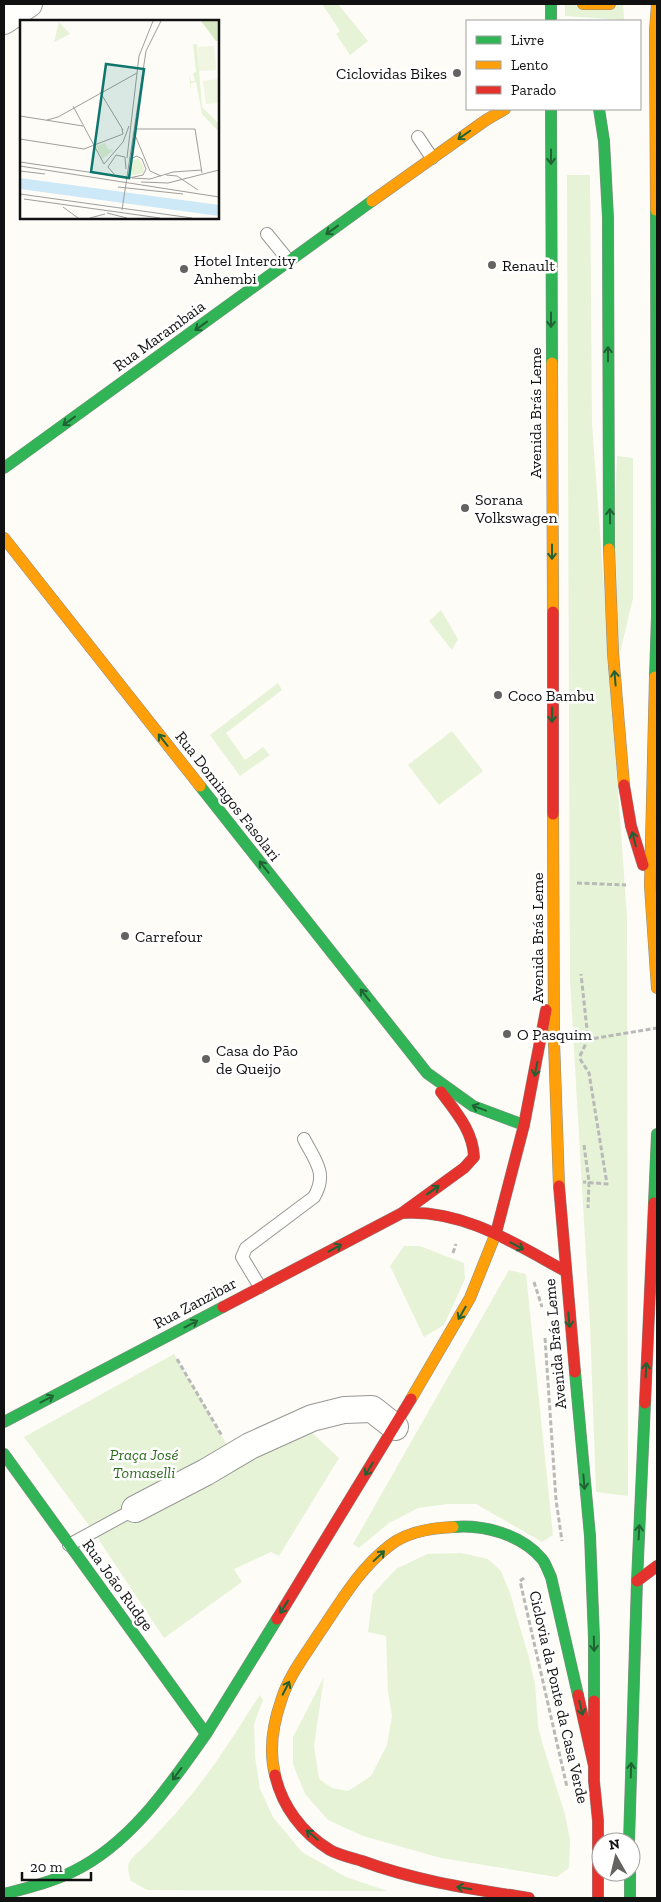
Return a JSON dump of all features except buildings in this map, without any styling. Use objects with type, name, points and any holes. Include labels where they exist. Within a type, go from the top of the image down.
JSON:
[{"type":"main road","points":[[551,4],[551,20]]},
{"type":"main road","points":[[583,4],[610,4]]},
{"type":"main road","points":[[657,4],[655,31],[656,706],[650,886],[657,988]]},
{"type":"main road","name":"Rua Marambaia","points":[[4,468],[432,158],[503,110]]},
{"type":"main road","name":"Avenida Brás Leme","points":[[551,110],[552,969],[558,1180],[590,1536],[594,1638],[594,1766]]},
{"type":"main road","points":[[599,110],[604,142],[608,216],[612,644],[624,783],[629,818],[637,851],[650,886]]},
{"type":"main road","name":"Rua Domingos Fasolari","points":[[4,538],[427,1073],[467,1130],[473,1143],[474,1157],[471,1163],[464,1168]]},
{"type":"main road","points":[[4,1894],[79,1869],[106,1851],[131,1830],[158,1800],[206,1734],[395,1427],[470,1298],[496,1234],[524,1125],[541,1041],[552,969]]},
{"type":"main road","name":"Rua Domingos Fasolari","points":[[427,1073],[473,1106],[524,1125]]},
{"type":"main road","points":[[629,1832],[637,1581],[657,1134]]},
{"type":"main road","name":"Rua Zanzibar","points":[[4,1422],[402,1213],[464,1168]]},
{"type":"main road","name":"Rua Zanzibar","points":[[402,1213],[440,1214],[464,1220],[496,1234],[565,1271]]},
{"type":"main road","name":"Rua João Rudge","points":[[4,1454],[206,1734]]},
{"type":"main road","points":[[530,1898],[451,1886],[389,1871],[330,1850],[298,1824],[279,1794],[272,1763],[274,1726],[281,1699],[297,1667],[360,1573],[390,1545],[425,1529],[461,1526],[492,1530],[523,1542],[543,1560],[550,1577],[594,1766],[598,1822],[598,1898]]},
{"type":"main road","points":[[637,1581],[657,1566]]},
{"type":"main road","points":[[630,1882],[630,1898]]},
{"type":"street","points":[[4,22],[29,4]]},
{"type":"street","points":[[135,1509],[206,1472],[250,1446],[312,1418],[344,1410],[372,1409],[395,1427]]},
{"type":"lane","points":[[418,137],[432,158]]},
{"type":"lane","points":[[267,234],[289,261]]},
{"type":"lane","points":[[260,1287],[242,1257],[246,1248],[314,1197],[321,1186],[321,1172],[304,1139]]},
{"type":"lane","points":[[69,1545],[135,1509]]},
{"type":"path","points":[[572,883],[650,886]]},
{"type":"path","points":[[570,1042],[657,1028]]},
{"type":"path","points":[[174,1354],[222,1436]]},
{"type":"path","name":"Ciclovia da Ponte da Casa Verde","points":[[543,1560],[520,1581],[568,1791]]},
{"type":"green space","points":[[322,4],[338,4],[368,41],[350,55],[336,34],[340,31]]},
{"type":"green space","points":[[565,4],[623,4],[624,20],[565,16]]},
{"type":"green space","points":[[567,175],[590,175],[592,423],[609,656],[617,456],[633,458],[633,598],[619,657],[609,663],[627,917],[628,1496],[596,1492],[590,1325],[570,980]]},
{"type":"green space","points":[[441,610],[458,639],[452,650],[429,621]]},
{"type":"green space","points":[[278,683],[282,690],[226,733],[245,760],[263,747],[270,755],[240,776],[210,735]]},
{"type":"green space","points":[[452,731],[483,771],[439,805],[408,765]]},
{"type":"green space","points":[[404,1246],[420,1246],[464,1263],[465,1279],[444,1325],[424,1337],[390,1266]]},
{"type":"green space","points":[[509,1270],[526,1274],[553,1535],[542,1542],[476,1504],[448,1504],[418,1508],[389,1523],[359,1548],[353,1544]]},
{"type":"green space","name":"Praça José Tomaselli","points":[[174,1354],[227,1445],[311,1432],[339,1458],[279,1556],[271,1552],[234,1569],[242,1582],[164,1638],[93,1531],[24,1437]]},
{"type":"green space","points":[[461,1553],[488,1559],[501,1571],[510,1593],[535,1684],[538,1726],[565,1814],[570,1840],[569,1868],[557,1877],[441,1858],[363,1836],[328,1820],[305,1794],[293,1764],[293,1737],[324,1677],[314,1746],[319,1779],[332,1788],[348,1791],[371,1776],[387,1745],[392,1716],[388,1691],[386,1636],[368,1632],[373,1594],[396,1569],[427,1554]]},
{"type":"green space","points":[[260,1695],[263,1700],[254,1724],[255,1757],[260,1789],[273,1817],[302,1852],[346,1877],[387,1891],[147,1890],[131,1881],[128,1865],[132,1858],[187,1800],[229,1743]]},
{"type":"traffic: fast","points":[[551,4],[551,20]]},
{"type":"traffic: fast","points":[[551,110],[552,363]]},
{"type":"traffic: fast","points":[[599,110],[604,141],[608,218],[609,549]]},
{"type":"traffic: fast","points":[[4,468],[372,201]]},
{"type":"traffic: fast","points":[[655,677],[657,616],[656,210]]},
{"type":"traffic: fast","points":[[200,786],[427,1073],[473,1106],[524,1125]]},
{"type":"traffic: fast","points":[[654,1203],[657,1134]]},
{"type":"traffic: fast","points":[[4,1422],[223,1307]]},
{"type":"traffic: fast","points":[[575,1372],[590,1536],[594,1638],[594,1701]]},
{"type":"traffic: fast","points":[[629,1832],[645,1403]]},
{"type":"traffic: fast","points":[[4,1454],[206,1734],[277,1619]]},
{"type":"traffic: fast","points":[[453,1527],[477,1527],[502,1533],[524,1543],[542,1559],[551,1577],[578,1695]]},
{"type":"traffic: fast","points":[[4,1894],[66,1875],[95,1859],[114,1845],[148,1811],[206,1734]]},
{"type":"traffic: fast","points":[[630,1882],[630,1898]]},
{"type":"traffic: slow","points":[[583,4],[610,4]]},
{"type":"traffic: slow","points":[[656,210],[655,31],[657,4]]},
{"type":"traffic: slow","points":[[372,201],[486,120],[503,110]]},
{"type":"traffic: slow","points":[[552,363],[553,612]]},
{"type":"traffic: slow","points":[[4,538],[200,786]]},
{"type":"traffic: slow","points":[[609,549],[613,653],[624,785]]},
{"type":"traffic: slow","points":[[655,677],[650,886],[657,988]]},
{"type":"traffic: slow","points":[[553,814],[554,1041],[559,1186]]},
{"type":"traffic: slow","points":[[411,1399],[470,1298],[496,1233]]},
{"type":"traffic: slow","points":[[275,1775],[272,1757],[273,1738],[278,1710],[284,1692],[297,1666],[350,1588],[378,1555],[396,1541],[419,1532],[453,1527]]},
{"type":"traffic: jam","points":[[553,612],[553,814]]},
{"type":"traffic: jam","points":[[624,785],[631,826],[643,865]]},
{"type":"traffic: jam","points":[[496,1233],[524,1125],[546,1010]]},
{"type":"traffic: jam","points":[[223,1307],[402,1213],[464,1168],[474,1157],[471,1139],[463,1122],[441,1092]]},
{"type":"traffic: jam","points":[[559,1186],[575,1372]]},
{"type":"traffic: jam","points":[[645,1403],[654,1203]]},
{"type":"traffic: jam","points":[[402,1213],[446,1216],[467,1222],[507,1239],[565,1271]]},
{"type":"traffic: jam","points":[[277,1619],[411,1399]]},
{"type":"traffic: jam","points":[[637,1581],[657,1566]]},
{"type":"traffic: jam","points":[[578,1695],[594,1766]]},
{"type":"traffic: jam","points":[[594,1701],[594,1781],[598,1821],[598,1898]]},
{"type":"traffic: jam","points":[[275,1775],[288,1808],[295,1818],[320,1843],[334,1852],[382,1868],[424,1879],[465,1888],[529,1898]]},
{"type":"place","name":"Ciclovidas Bikes","points":[[457,73]]},
{"type":"place","name":"Renault","points":[[492,265]]},
{"type":"place","name":"Hotel Intercity Anhembi","points":[[184,269]]},
{"type":"place","name":"Sorana Volkswagen","points":[[465,508]]},
{"type":"place","name":"Coco Bambu","points":[[498,695]]},
{"type":"place","name":"Carrefour","points":[[125,936]]},
{"type":"place","name":"O Pasquim","points":[[507,1034]]},
{"type":"place","name":"Casa do Pão de Queijo","points":[[206,1059]]}]
